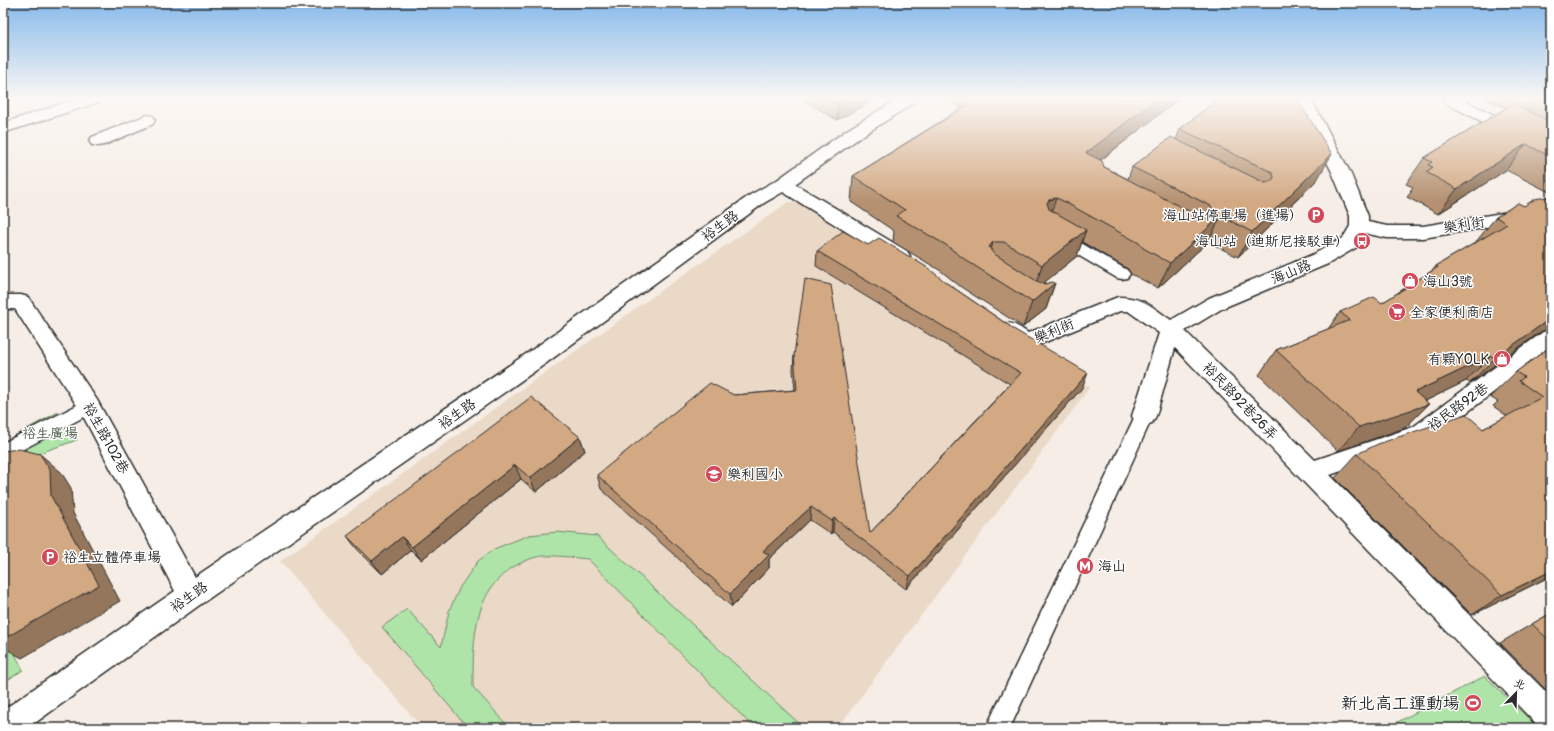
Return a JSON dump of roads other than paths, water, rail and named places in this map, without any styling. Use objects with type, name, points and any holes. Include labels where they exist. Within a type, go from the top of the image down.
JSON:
[{"type":"street","points":[[98,141],[116,133]]},
{"type":"street","name":"裕生路","points":[[3,728],[191,594],[431,432],[537,358],[757,199],[783,184],[854,133]]},
{"type":"street","points":[[1321,133],[1341,172],[1359,216],[1359,226]]},
{"type":"street","points":[[1519,133],[1551,149]]},
{"type":"street","points":[[783,184],[915,266]]},
{"type":"street","name":"樂利街","points":[[1359,226],[1387,232],[1424,232],[1551,211]]},
{"type":"street","name":"海山路","points":[[1170,330],[1216,303],[1321,259],[1350,242],[1359,226]]},
{"type":"street","points":[[1047,230],[1122,274]]},
{"type":"street","name":"裕生路102巷","points":[[3,302],[20,302],[89,406],[191,594]]},
{"type":"street","name":"樂利街","points":[[993,320],[1026,342],[1118,304],[1132,304],[1170,330]]},
{"type":"street","points":[[998,728],[1144,416],[1170,330]]},
{"type":"street","name":"裕民路92巷26弄","points":[[1170,330],[1225,384],[1551,718]]},
{"type":"street","name":"裕民路92巷","points":[[1310,472],[1421,434],[1551,338]]},
{"type":"street","points":[[3,452],[89,406]]},
{"type":"place","name":"海山站停車場（進場）","points":[[1316,215]]},
{"type":"place","name":"海山站（迪斯尼接駁車）","points":[[1362,241]]},
{"type":"place","name":"海山3號","points":[[1410,281]]},
{"type":"place","name":"全家便利商店","points":[[1397,312]]},
{"type":"place","name":"有顆YOLK","points":[[1502,359]]},
{"type":"place","name":"樂利國小","points":[[714,474]]},
{"type":"place","name":"裕生立體停車場","points":[[50,557]]},
{"type":"place","name":"海山","points":[[1085,566]]},
{"type":"place","name":"新北高工運動場","points":[[1473,703]]},
{"type":"park label","name":"裕生廣場","points":[[50,433]]}]
